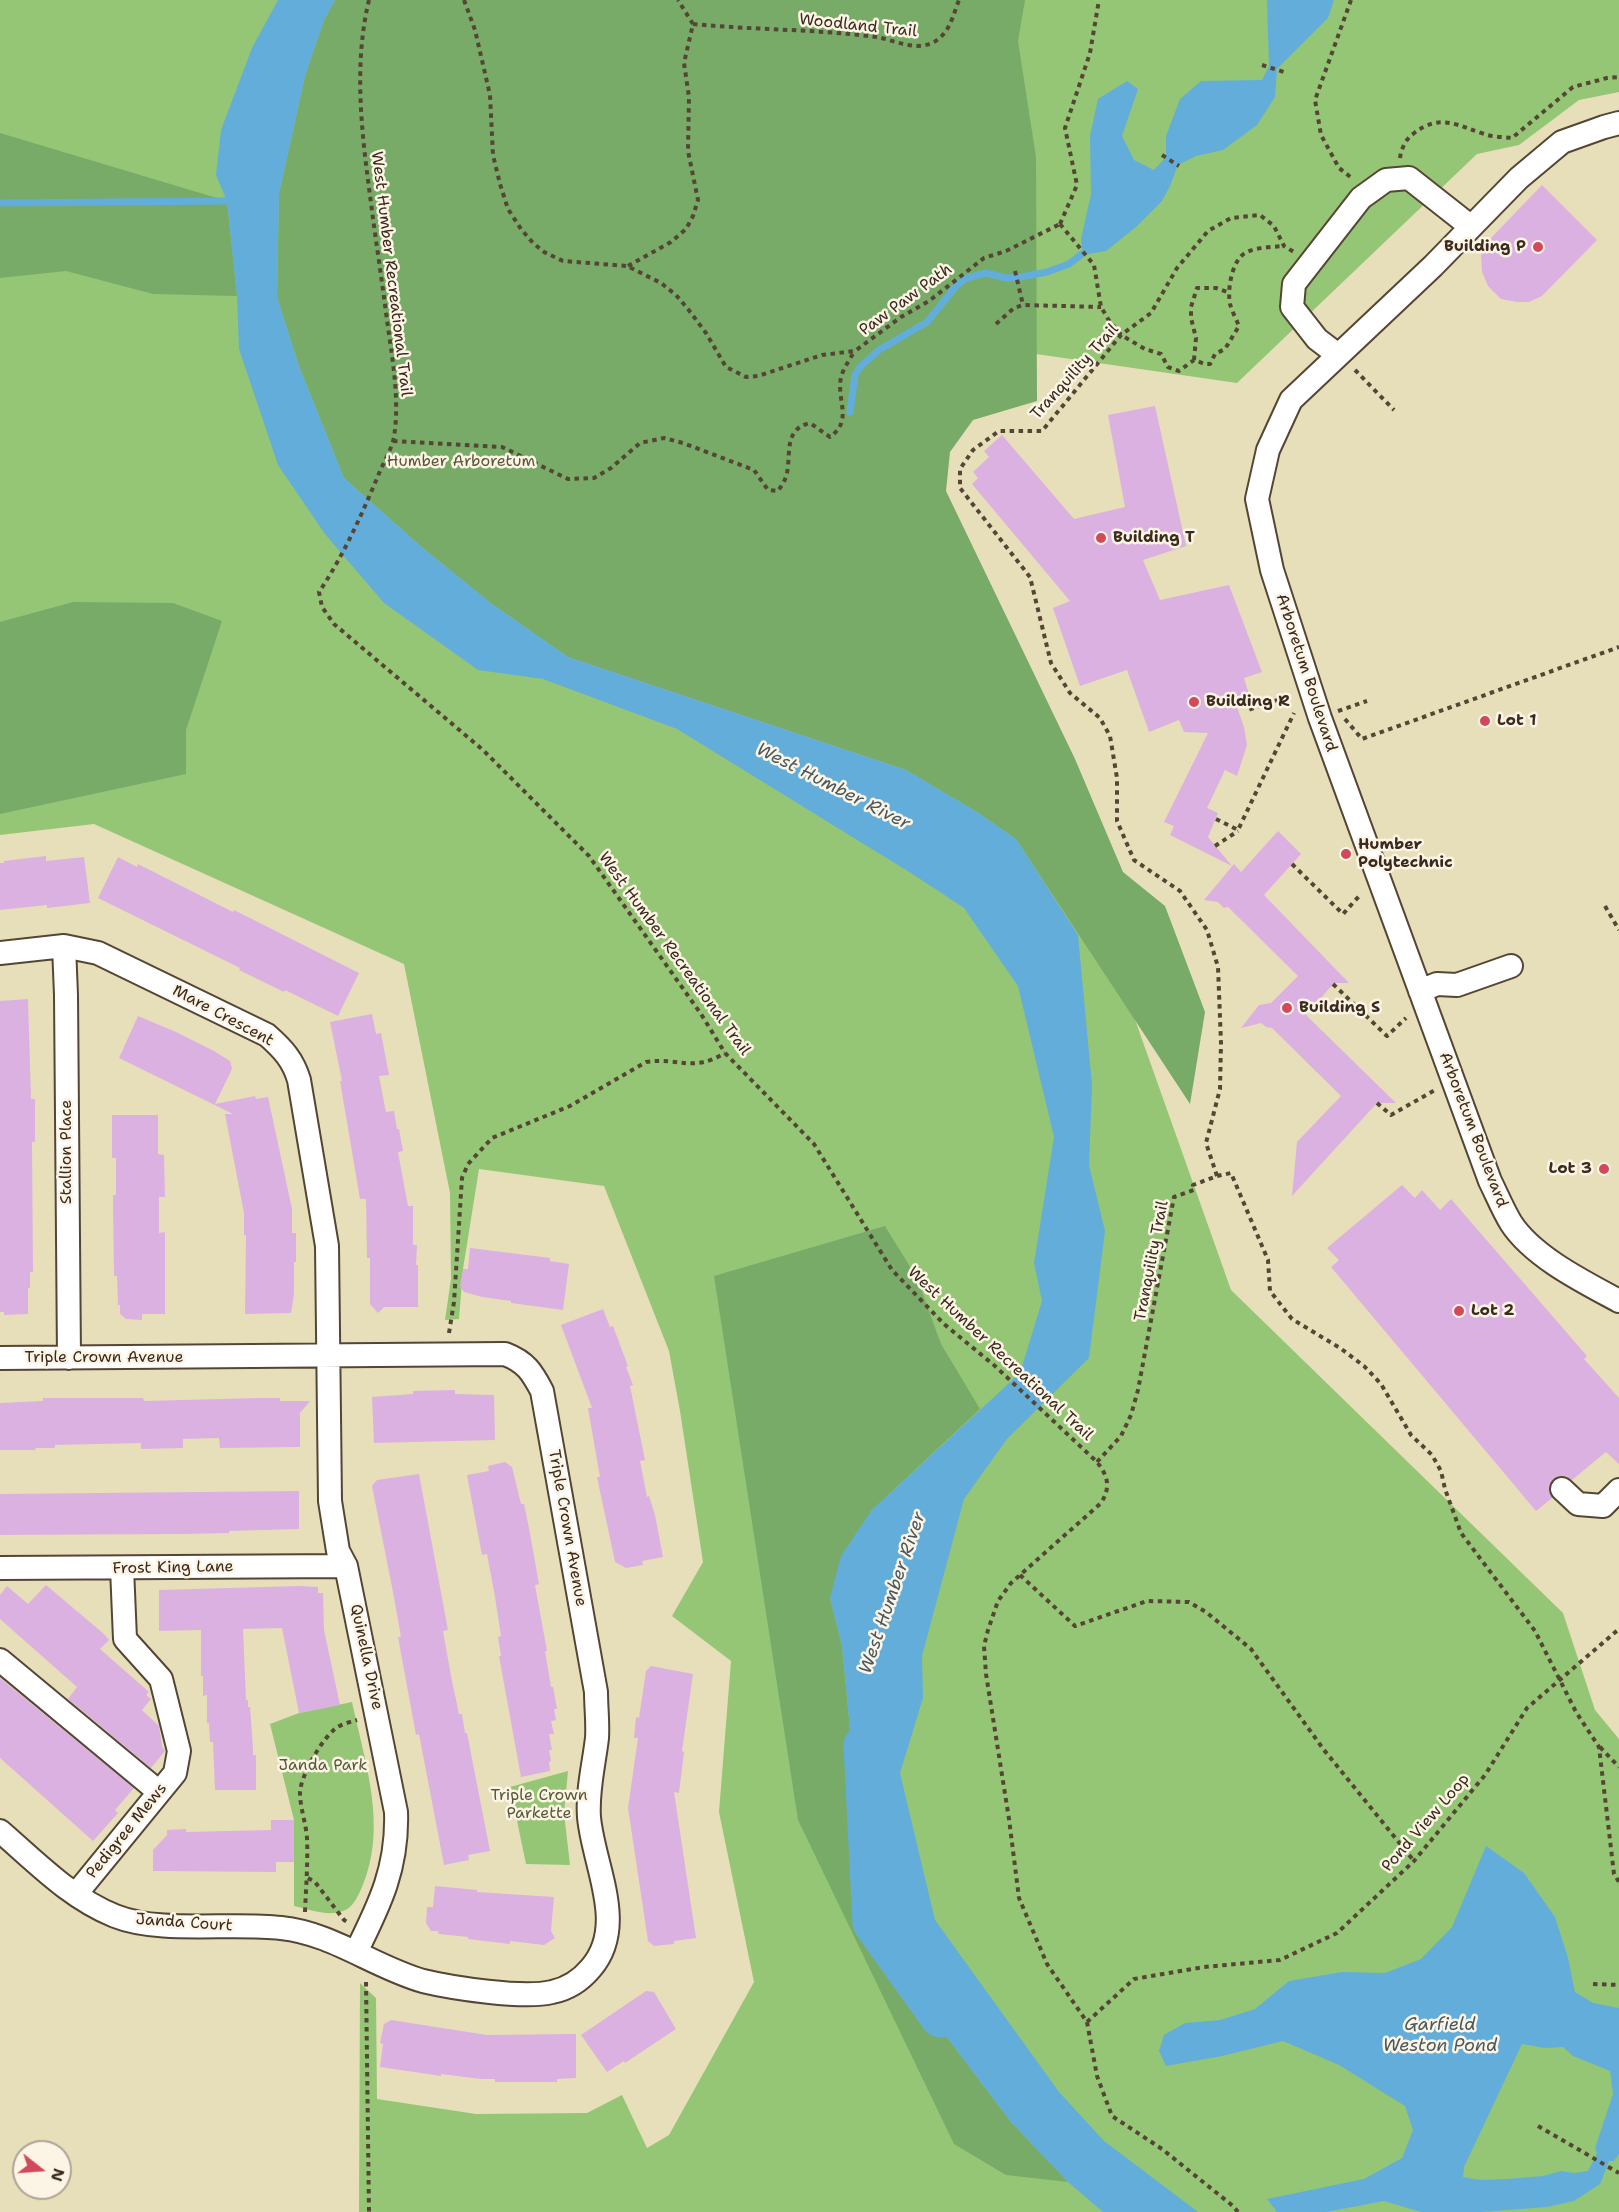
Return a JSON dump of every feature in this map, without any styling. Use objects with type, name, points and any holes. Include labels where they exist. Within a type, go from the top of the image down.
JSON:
[{"type":"street","name":"Arboretum Boulevard","points":[[1619,123],[1604,126],[1562,142],[1519,178],[1433,266],[1292,400],[1268,450],[1257,499],[1272,570],[1320,718],[1428,988],[1490,1181],[1510,1222],[1522,1236],[1564,1270],[1619,1301]]},
{"type":"street","points":[[1338,355],[1317,339],[1292,307],[1294,284],[1361,198],[1386,180],[1409,178],[1470,226]]},
{"type":"street","name":"Mare Crescent","points":[[0,953],[64,946],[98,953],[267,1035],[284,1050],[295,1066],[299,1080],[327,1246],[330,1356]]},
{"type":"street","name":"Stallion Place","points":[[64,946],[67,1007],[69,1358]]},
{"type":"street","points":[[1428,988],[1457,985],[1511,966]]},
{"type":"street","name":"Triple Crown Avenue","points":[[0,1358],[505,1354],[530,1368],[542,1391],[596,1692],[597,1735],[589,1798],[589,1818],[607,1908],[606,1935],[600,1955],[585,1974],[567,1987],[542,1994],[495,1992],[423,1980],[364,1949]]},
{"type":"street","name":"Quinella Drive","points":[[330,1356],[330,1501],[338,1551],[346,1566],[378,1714],[396,1812],[396,1846],[393,1866],[364,1949]]},
{"type":"street","points":[[1562,1489],[1578,1504],[1603,1506],[1619,1490]]},
{"type":"street","name":"Frost King Lane","points":[[0,1568],[346,1566]]},
{"type":"street","name":"Pedigree Mews","points":[[76,1894],[175,1773],[179,1750],[161,1679],[125,1639],[122,1568]]},
{"type":"street","points":[[0,1660],[159,1792]]},
{"type":"street","name":"Janda Court","points":[[0,1831],[61,1884],[101,1910],[118,1917],[147,1923],[281,1928],[364,1949]]},
{"type":"path","name":"West Humber Recreational Trail","points":[[369,0],[365,17],[360,73],[363,137],[389,336],[396,413],[393,441],[377,479],[336,566],[319,592],[322,607],[334,624],[483,750],[589,856],[701,1014],[725,1053],[814,1144],[892,1270],[944,1324],[995,1366],[1104,1471],[1108,1481],[1103,1500],[1020,1575],[998,1601],[984,1646],[1016,1883],[1022,1910],[1047,1964],[1087,2022],[1097,2076],[1112,2116],[1162,2149],[1238,2212]]},
{"type":"path","points":[[464,0],[476,30],[490,95],[493,156],[508,209],[521,229],[544,252],[563,261],[627,266],[671,242],[686,229],[698,200],[688,151],[689,97],[684,63],[693,24],[678,0]]},
{"type":"path","name":"Woodland Trail","points":[[693,24],[828,31],[879,38],[913,46],[924,45],[941,37],[949,28],[959,0]]},
{"type":"path","points":[[1100,0],[1090,53],[1065,128],[1077,185],[1060,224],[1094,266],[1101,307],[1108,320],[1121,335],[1145,349],[1161,354],[1168,367],[1179,371],[1194,360],[1196,338],[1191,318],[1191,306],[1197,288],[1216,288],[1230,293]]},
{"type":"path","points":[[1351,0],[1315,100],[1321,135],[1339,168],[1355,181]]},
{"type":"path","points":[[1262,65],[1284,72]]},
{"type":"path","points":[[1403,164],[1399,156],[1408,138],[1422,127],[1439,122],[1463,125],[1486,135],[1512,138],[1573,87],[1619,77]]},
{"type":"path","points":[[1162,155],[1179,166]]},
{"type":"path","name":"Tranquility Trail","points":[[1097,1462],[1121,1436],[1133,1406],[1154,1311],[1174,1197],[1194,1190],[1193,1185],[1217,1176],[1206,1143],[1220,1089],[1221,1032],[1218,967],[1207,930],[1180,891],[1134,860],[1117,821],[1117,778],[1110,736],[1100,718],[1070,693],[1051,663],[1030,578],[1006,544],[960,488],[960,469],[973,450],[999,431],[1042,431],[1121,335],[1152,313],[1177,268],[1208,231],[1231,218],[1260,215],[1274,226],[1284,246],[1311,262]]},
{"type":"path","name":"Paw Paw Path","points":[[627,266],[661,283],[676,295],[706,333],[726,367],[746,377],[758,376],[822,355],[855,351],[901,317],[929,301],[984,258],[1006,251],[1060,224]]},
{"type":"path","points":[[1194,360],[1210,364],[1215,354],[1225,349],[1239,326],[1230,303],[1230,293],[1235,265],[1244,253],[1284,246]]},
{"type":"path","points":[[1015,271],[1023,305]]},
{"type":"path","points":[[996,324],[1014,308],[1023,305],[1101,307]]},
{"type":"path","points":[[393,441],[502,447],[568,479],[594,478],[611,468],[640,444],[664,438],[683,443],[754,471],[768,490],[778,491],[787,476],[792,435],[800,426],[810,423],[830,437],[838,431],[843,421],[840,393],[842,374],[855,351]]},
{"type":"path","points":[[1338,355],[1395,410]]},
{"type":"path","points":[[1367,701],[1338,711],[1362,739],[1619,647]]},
{"type":"path","points":[[1245,703],[1248,710]]},
{"type":"path","points":[[1215,846],[1238,830],[1294,713]]},
{"type":"path","points":[[1216,819],[1238,830]]},
{"type":"path","points":[[1292,864],[1343,914],[1361,894]]},
{"type":"path","points":[[1605,906],[1619,930]]},
{"type":"path","points":[[1334,984],[1387,1036],[1406,1018]]},
{"type":"path","points":[[449,1355],[462,1178],[468,1164],[482,1148],[498,1134],[570,1106],[646,1062],[657,1060],[682,1065],[697,1064],[711,1062],[725,1053]]},
{"type":"path","points":[[1377,1103],[1391,1115],[1443,1085]]},
{"type":"path","points":[[1217,1176],[1231,1173],[1268,1260],[1270,1290],[1292,1319],[1340,1348],[1364,1366],[1381,1384],[1411,1435],[1432,1455],[1441,1472],[1445,1490],[1461,1533],[1535,1631],[1576,1712],[1599,1747],[1619,1767]]},
{"type":"path","points":[[1020,1575],[1075,1626],[1148,1601],[1189,1602],[1206,1612],[1251,1649],[1324,1750],[1414,1861]]},
{"type":"path","name":"Pond View Loop","points":[[1087,2022],[1134,1979],[1204,1967],[1280,1960],[1337,1933],[1414,1861],[1485,1775],[1527,1708],[1619,1629]]},
{"type":"path","points":[[309,1934],[305,1911],[308,1877],[307,1836],[300,1791],[306,1771],[328,1736],[336,1728],[378,1714]]},
{"type":"path","points":[[1599,1747],[1614,1874],[1619,1882]]},
{"type":"path","points":[[308,1877],[315,1882],[364,1949],[369,2212]]},
{"type":"path","points":[[1593,1984],[1619,1985]]},
{"type":"path","points":[[1538,2126],[1618,2172]]},
{"type":"green space","name":"Humber Arboretum","points":[[0,0],[1619,0],[1619,92],[1579,100],[1519,145],[1477,154],[1237,383],[946,341],[922,474],[1116,966],[1231,1290],[1563,1613],[1595,1710],[1619,1739],[1619,2212],[359,2212],[360,1983],[376,1998],[377,2099],[476,2114],[587,2113],[622,2095],[647,2148],[669,2135],[754,1982],[719,1812],[731,1661],[672,1616],[703,1562],[680,1411],[669,1351],[604,1186],[479,1169],[463,1269],[459,1319],[445,1320],[451,1279],[450,1193],[404,964],[94,824],[0,835]]},
{"type":"green space","points":[[335,0],[1025,0],[1018,41],[1036,157],[1037,401],[973,420],[950,452],[946,491],[1075,759],[1123,872],[1165,906],[1205,1012],[1190,1104],[1016,839],[977,812],[906,770],[568,657],[492,604],[424,549],[344,478],[299,366],[277,297],[279,194],[305,76],[324,20]]},
{"type":"green space","points":[[0,133],[227,201],[237,296],[153,294],[66,271],[0,278]]},
{"type":"green space","points":[[73,602],[173,603],[222,621],[186,730],[186,774],[0,814],[0,622]]},
{"type":"green space","points":[[885,1226],[917,1278],[941,1344],[980,1409],[871,1511],[830,1598],[842,1646],[853,1760],[865,1801],[865,1857],[918,1999],[1011,2122],[1068,2182],[1006,2175],[954,2144],[798,1820],[714,1276]]},
{"type":"green space","name":"Janda Park","points":[[352,1702],[372,1795],[374,1818],[370,1864],[362,1887],[350,1907],[337,1913],[324,1913],[294,1906],[294,1820],[270,1724],[299,1713]]},
{"type":"green space","name":"Triple Crown Parkette","points":[[568,1771],[564,1813],[570,1865],[526,1864],[510,1787]]},
{"type":"water","points":[[278,0],[335,0],[324,20],[305,76],[279,194],[277,297],[299,366],[344,478],[424,549],[492,604],[568,657],[906,770],[977,812],[1016,839],[1078,935],[1092,1085],[1089,1165],[1105,1231],[1089,1358],[1007,1439],[964,1499],[922,1656],[923,1698],[900,1773],[935,1920],[1059,2092],[1104,2141],[1198,2212],[1103,2212],[1068,2182],[1011,2122],[918,1999],[865,1857],[865,1801],[853,1760],[842,1646],[830,1598],[841,1556],[871,1511],[1020,1373],[1042,1301],[1034,1263],[1054,1137],[1018,986],[964,908],[914,875],[677,729],[543,679],[478,670],[384,603],[325,534],[278,465],[239,349],[237,296],[227,201],[216,175],[221,130],[252,48]]},
{"type":"water","points":[[1267,0],[1334,0],[1328,18],[1277,69],[1275,97],[1257,125],[1223,150],[1196,156],[1178,165],[1162,201],[1136,227],[1106,251],[1088,254],[1082,248],[1081,239],[1091,194],[1090,136],[1098,99],[1127,81],[1138,89],[1122,136],[1134,160],[1154,170],[1166,157],[1166,136],[1180,99],[1201,81],[1262,80],[1269,66]]},
{"type":"water","name":"Garfield Weston Pond","points":[[1486,1846],[1524,1873],[1555,1917],[1568,1958],[1575,1992],[1593,2003],[1619,2008],[1619,2154],[1614,2161],[1609,2161],[1600,2184],[1574,2201],[1547,2207],[1481,2212],[1421,2212],[1384,2201],[1326,2212],[1277,2212],[1267,2199],[1364,2179],[1402,2158],[1413,2130],[1405,2106],[1339,2065],[1283,2041],[1222,2056],[1166,2066],[1159,2051],[1164,2035],[1185,2023],[1220,2020],[1255,2009],[1289,1981],[1342,1972],[1385,1973],[1421,1959],[1452,1927]],"holes":[[[1522,2044],[1545,2048],[1563,2047],[1573,2056],[1610,2071],[1613,2094],[1595,2148],[1597,2153],[1588,2171],[1574,2173],[1561,2171],[1543,2176],[1507,2179],[1480,2180],[1463,2177],[1464,2167]]]},
{"type":"building","name":"Building P","points":[[1542,185],[1597,240],[1542,296],[1529,302],[1501,299],[1488,286],[1482,272],[1481,254],[1491,238]]},
{"type":"building","points":[[1155,406],[1186,546],[1143,560],[1160,600],[1229,585],[1262,672],[1244,678],[1251,701],[1237,707],[1247,745],[1237,776],[1225,770],[1207,808],[1218,813],[1208,837],[1232,866],[1170,835],[1174,826],[1164,822],[1208,733],[1184,732],[1179,720],[1149,732],[1127,670],[1080,686],[1053,608],[1070,601],[972,484],[978,478],[973,472],[989,457],[984,451],[1002,435],[1074,519],[1125,507],[1108,415]]},
{"type":"building","name":"Building S","points":[[1278,831],[1301,854],[1264,895],[1349,983],[1334,983],[1306,1015],[1396,1103],[1377,1103],[1292,1196],[1297,1142],[1341,1096],[1272,1028],[1261,1023],[1241,1028],[1259,1005],[1271,1003],[1298,976],[1228,907],[1224,908],[1218,902],[1204,900],[1234,864],[1241,872]]},
{"type":"building","points":[[46,856],[46,861],[84,857],[90,903],[0,910],[0,863]]},
{"type":"building","points":[[118,857],[137,867],[138,864],[233,912],[234,910],[359,973],[338,1016],[239,970],[240,968],[98,898]]},
{"type":"building","points":[[28,999],[31,1099],[35,1099],[35,1142],[32,1142],[33,1272],[30,1272],[30,1288],[28,1288],[28,1314],[4,1315],[4,1312],[0,1312],[0,1001]]},
{"type":"building","points":[[372,1014],[376,1034],[381,1033],[389,1075],[379,1076],[386,1112],[394,1111],[397,1129],[399,1129],[403,1151],[398,1152],[408,1206],[413,1206],[413,1245],[417,1245],[416,1265],[418,1265],[418,1307],[384,1307],[378,1313],[370,1304],[366,1199],[360,1199],[340,1081],[342,1081],[330,1022]]},
{"type":"building","points":[[138,1016],[176,1032],[230,1061],[232,1069],[215,1104],[255,1096],[256,1099],[268,1097],[292,1209],[292,1233],[296,1233],[294,1294],[291,1313],[245,1314],[244,1213],[225,1114],[233,1114],[119,1058]]},
{"type":"building","points":[[112,1115],[158,1115],[158,1154],[164,1155],[165,1197],[159,1197],[159,1233],[165,1232],[165,1314],[142,1314],[142,1320],[126,1319],[120,1314],[120,1305],[118,1305],[117,1276],[114,1276],[113,1195],[116,1195],[116,1158],[112,1158]]},
{"type":"building","name":"Lot 2","points":[[1402,1185],[1415,1198],[1422,1190],[1440,1210],[1451,1199],[1587,1356],[1584,1359],[1619,1398],[1619,1464],[1606,1452],[1572,1480],[1566,1476],[1558,1476],[1549,1485],[1552,1498],[1536,1511],[1331,1267],[1339,1260],[1327,1248]]},
{"type":"building","points":[[470,1248],[550,1258],[550,1261],[569,1264],[563,1310],[511,1303],[511,1301],[464,1292],[460,1286],[463,1269],[468,1269]]},
{"type":"building","points":[[603,1309],[610,1327],[613,1326],[633,1385],[630,1386],[645,1460],[640,1461],[647,1497],[649,1496],[655,1515],[663,1557],[642,1561],[643,1565],[626,1568],[615,1562],[597,1477],[600,1477],[588,1408],[592,1408],[561,1325]]},
{"type":"building","points":[[455,1390],[455,1394],[494,1395],[495,1440],[374,1443],[372,1397],[413,1394],[413,1391]]},
{"type":"building","points":[[43,1398],[143,1398],[144,1401],[280,1398],[280,1401],[310,1401],[300,1413],[300,1447],[220,1448],[219,1438],[183,1439],[183,1448],[141,1449],[141,1443],[55,1445],[55,1448],[35,1448],[36,1450],[0,1450],[0,1403],[43,1401]]},
{"type":"building","points":[[505,1462],[512,1467],[521,1504],[524,1504],[539,1584],[535,1585],[547,1651],[545,1651],[557,1709],[554,1709],[556,1720],[551,1721],[554,1734],[549,1734],[552,1750],[549,1750],[550,1771],[521,1777],[499,1656],[501,1656],[498,1637],[501,1636],[495,1597],[487,1554],[482,1555],[467,1475],[489,1471],[488,1466]]},
{"type":"building","points":[[419,1474],[448,1630],[443,1631],[451,1676],[459,1714],[462,1714],[465,1733],[467,1733],[490,1851],[468,1855],[469,1860],[444,1865],[419,1734],[416,1735],[398,1637],[401,1637],[372,1486],[377,1480]]},
{"type":"building","points":[[299,1491],[299,1529],[185,1534],[0,1535],[0,1494]]},
{"type":"building","points":[[46,1585],[104,1634],[109,1640],[100,1649],[149,1692],[146,1695],[151,1699],[142,1710],[159,1726],[165,1751],[151,1768],[68,1699],[77,1687],[0,1619],[0,1595],[7,1586],[28,1604]]},
{"type":"building","points":[[318,1587],[318,1593],[323,1593],[324,1630],[340,1705],[299,1713],[282,1628],[243,1629],[246,1700],[250,1707],[253,1755],[256,1755],[256,1790],[215,1790],[213,1742],[210,1742],[207,1695],[203,1696],[203,1676],[201,1676],[201,1630],[159,1631],[159,1590]]},
{"type":"building","points":[[651,1666],[693,1674],[682,1751],[684,1752],[679,1793],[674,1792],[696,1938],[654,1946],[648,1941],[628,1808],[638,1738],[634,1738],[636,1717],[639,1718],[646,1671]]},
{"type":"building","points":[[0,1678],[134,1788],[115,1810],[118,1813],[93,1841],[0,1758]]},
{"type":"building","points":[[271,1820],[294,1820],[294,1862],[276,1862],[276,1872],[153,1871],[153,1850],[167,1835],[167,1830],[186,1829],[186,1832],[271,1830]]},
{"type":"building","points":[[435,1886],[477,1890],[477,1892],[554,1897],[551,1931],[555,1938],[544,1945],[510,1941],[510,1944],[468,1939],[468,1937],[431,1931],[426,1923],[427,1907],[433,1907]]},
{"type":"building","points":[[646,1991],[654,1992],[676,2029],[625,2063],[624,2061],[607,2072],[581,2035]]},
{"type":"building","points":[[391,2020],[487,2035],[576,2034],[576,2078],[557,2079],[557,2082],[495,2082],[495,2079],[441,2074],[441,2076],[380,2067],[383,2044],[380,2043],[384,2024]]},
{"type":"waterway","points":[[0,203],[227,201]]},
{"type":"waterway","points":[[850,412],[855,375],[860,367],[879,350],[927,322],[957,285],[967,278],[986,273],[1006,278],[1047,272],[1069,264],[1087,250]]},
{"type":"waterway","name":"West Humber River","points":[[863,1745],[872,1923],[940,2018]]},
{"type":"place","name":"Building P","points":[[1538,247]]},
{"type":"place","name":"Building T","points":[[1101,538]]},
{"type":"place","name":"Building R","points":[[1194,702]]},
{"type":"place","name":"Lot 1","points":[[1485,721]]},
{"type":"place","name":"Humber Polytechnic","points":[[1346,854]]},
{"type":"place","name":"Building S","points":[[1287,1008]]},
{"type":"place","name":"Lot 3","points":[[1604,1169]]},
{"type":"place","name":"Lot 2","points":[[1459,1311]]}]
